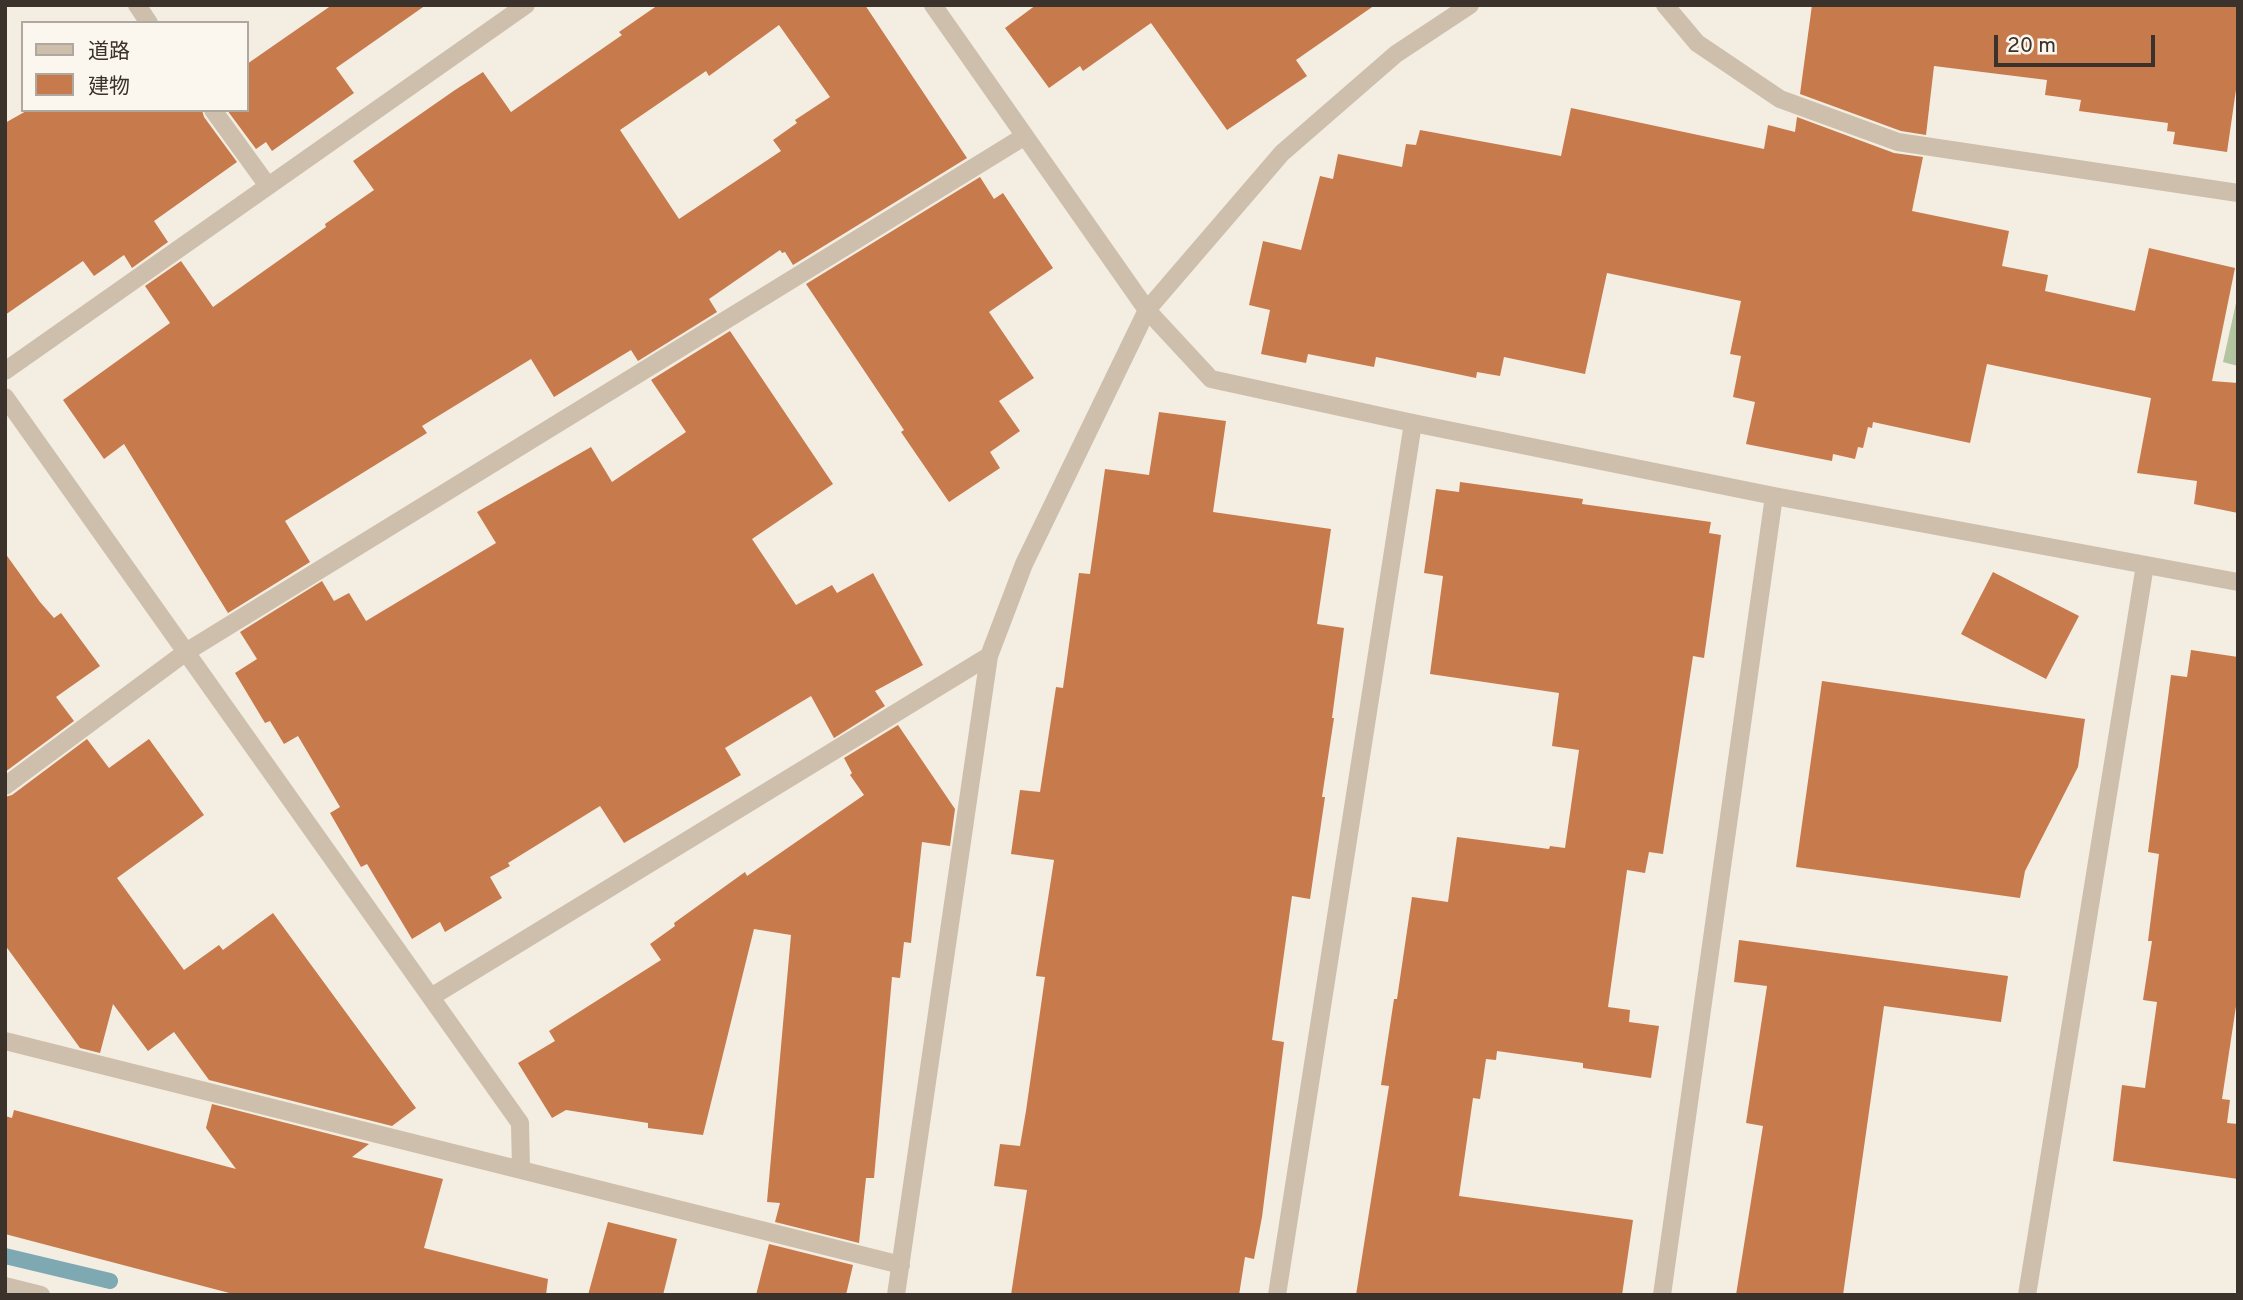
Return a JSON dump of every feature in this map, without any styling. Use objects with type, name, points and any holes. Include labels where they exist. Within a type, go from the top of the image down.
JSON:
[{"type":"street","points":[[137,5],[148,21]]},
{"type":"street","points":[[5,371],[526,5]]},
{"type":"street","points":[[933,5],[1147,310],[1210,379],[1774,496],[2238,582]]},
{"type":"street","points":[[896,1295],[989,656],[1024,564],[1147,310],[1282,153],[1396,54],[1470,5]]},
{"type":"street","points":[[1665,5],[1697,43],[1780,99],[1898,142],[2238,193]]},
{"type":"street","points":[[214,112],[268,186]]},
{"type":"street","points":[[5,786],[186,652],[1025,136]]},
{"type":"street","points":[[5,397],[520,1123],[521,1168]]},
{"type":"street","points":[[1277,1295],[1413,423]]},
{"type":"street","points":[[1662,1295],[1774,496]]},
{"type":"street","points":[[2027,1295],[2145,565]]},
{"type":"street","points":[[430,997],[989,656]]},
{"type":"street","points":[[5,1041],[901,1265]]},
{"type":"street","points":[[5,1286],[41,1295]]},
{"type":"green space","points":[[2238,294],[2238,366],[2223,362]]},
{"type":"building","points":[[332,5],[426,5],[336,68],[354,93],[272,151],[266,142],[256,149],[228,112],[248,112],[248,63]]},
{"type":"building","points":[[658,5],[865,5],[967,158],[793,265],[785,252],[780,250],[709,299],[717,312],[638,361],[631,350],[554,397],[531,359],[422,426],[427,433],[285,521],[310,562],[228,613],[124,444],[104,459],[63,400],[170,323],[145,286],[181,261],[213,307],[374,190],[353,161],[455,90],[483,72],[511,112],[622,35],[619,32]],"holes":[[[779,25],[830,97],[795,120],[797,123],[773,140],[781,151],[679,219],[620,130],[706,71],[709,76]]]},
{"type":"building","points":[[1036,5],[1375,5],[1296,60],[1307,76],[1227,130],[1151,23],[1083,71],[1080,66],[1049,88],[1005,28]]},
{"type":"building","points":[[1812,5],[2238,5],[2238,76],[2227,152],[2173,144],[2175,132],[2167,131],[2168,123],[2079,111],[2081,100],[2045,95],[2047,80],[1934,66],[1926,135],[1901,131],[1800,94]]},
{"type":"building","points":[[1571,108],[1764,149],[1768,125],[1795,132],[1797,117],[1894,153],[1923,157],[1912,211],[2009,231],[2002,266],[2048,275],[2045,291],[2135,311],[2149,248],[2235,268],[2212,381],[2238,383],[2238,513],[2194,504],[2197,481],[2137,473],[2151,398],[1987,364],[1970,443],[1873,422],[1872,428],[1868,427],[1863,448],[1858,447],[1855,459],[1833,454],[1832,461],[1746,444],[1755,402],[1733,397],[1741,356],[1730,354],[1741,301],[1607,273],[1585,374],[1504,357],[1500,376],[1477,372],[1476,378],[1376,357],[1374,367],[1308,354],[1306,363],[1261,354],[1270,310],[1249,305],[1263,241],[1301,250],[1320,176],[1333,179],[1338,154],[1402,167],[1406,144],[1416,145],[1420,130],[1561,156]]},
{"type":"building","points":[[24,112],[203,112],[237,162],[154,221],[168,242],[132,268],[124,255],[94,276],[83,261],[5,315],[5,123]]},
{"type":"building","points":[[980,177],[994,199],[1003,193],[1053,268],[989,312],[1034,378],[999,401],[1020,431],[990,452],[1000,468],[949,502],[806,284]]},
{"type":"building","points":[[730,331],[833,484],[752,539],[796,605],[832,585],[837,593],[873,573],[923,665],[875,691],[885,706],[834,738],[811,696],[725,748],[741,775],[624,843],[600,806],[490,877],[502,898],[445,932],[440,922],[412,939],[367,864],[361,867],[330,813],[340,807],[298,736],[284,744],[270,721],[265,723],[235,673],[257,659],[240,632],[322,581],[334,601],[349,593],[366,621],[496,543],[477,512],[591,447],[612,482],[686,432],[651,380]]},
{"type":"building","points":[[1159,412],[1226,421],[1213,512],[1331,529],[1317,624],[1344,628],[1322,797],[1325,797],[1310,899],[1292,896],[1272,1040],[1284,1042],[1262,1217],[1254,1259],[1245,1257],[1239,1295],[1011,1295],[1027,1190],[994,1186],[1000,1144],[1020,1146],[1045,977],[1036,976],[1054,860],[1011,854],[1020,790],[1040,792],[1056,687],[1063,688],[1079,573],[1090,574],[1105,469],[1149,475]]},
{"type":"building","points":[[1460,482],[1583,499],[1582,504],[1711,522],[1709,533],[1721,535],[1704,658],[1693,656],[1663,854],[1649,852],[1645,873],[1627,870],[1608,1007],[1630,1010],[1629,1022],[1659,1026],[1651,1078],[1583,1068],[1583,1063],[1497,1051],[1496,1060],[1486,1059],[1480,1099],[1473,1098],[1459,1196],[1633,1220],[1622,1295],[1356,1295],[1389,1086],[1381,1085],[1412,897],[1448,902],[1457,837],[1549,849],[1550,846],[1565,848],[1579,750],[1552,746],[1559,693],[1430,674],[1443,576],[1424,573],[1436,489],[1459,492]]},
{"type":"building","points":[[5,553],[40,602],[54,618],[61,613],[100,666],[56,697],[74,721],[5,772]]},
{"type":"building","points":[[1993,572],[2079,616],[2046,679],[1961,634]]},
{"type":"building","points":[[2191,650],[2238,657],[2238,993],[2222,1099],[2230,1100],[2227,1123],[2238,1124],[2238,1179],[2113,1161],[2122,1085],[2145,1088],[2157,1002],[2143,1000],[2152,941],[2148,941],[2159,854],[2148,852],[2171,675],[2187,677]]},
{"type":"building","points":[[1822,681],[2085,719],[2078,767],[2025,871],[2020,898],[1796,867]]},
{"type":"building","points":[[898,725],[955,809],[950,846],[922,842],[911,943],[904,942],[900,978],[892,977],[874,1178],[866,1178],[859,1243],[775,1222],[780,1203],[767,1202],[791,935],[754,929],[703,1135],[648,1128],[648,1123],[566,1110],[552,1118],[518,1063],[555,1041],[549,1031],[661,960],[650,944],[675,926],[674,923],[745,872],[747,876],[864,795],[850,775],[852,773],[844,758]]},
{"type":"building","points":[[87,739],[109,768],[149,739],[204,815],[117,878],[184,970],[219,945],[223,950],[273,913],[416,1108],[392,1126],[209,1080],[174,1032],[148,1051],[113,1004],[100,1053],[80,1048],[5,945],[5,797],[12,795]]},
{"type":"building","points":[[1739,940],[2008,976],[2001,1022],[1884,1006],[1843,1295],[1736,1295],[1763,1126],[1746,1123],[1767,986],[1734,982]]},
{"type":"building","points":[[212,1104],[369,1144],[352,1157],[443,1179],[424,1248],[548,1279],[546,1295],[237,1295],[5,1234],[5,1116],[12,1118],[14,1110],[236,1169],[206,1128]]},
{"type":"building","points":[[608,1222],[677,1239],[663,1295],[588,1295]]},
{"type":"building","points":[[769,1244],[853,1265],[846,1295],[756,1295]]},
{"type":"waterway","points":[[5,1256],[110,1281]]}]
